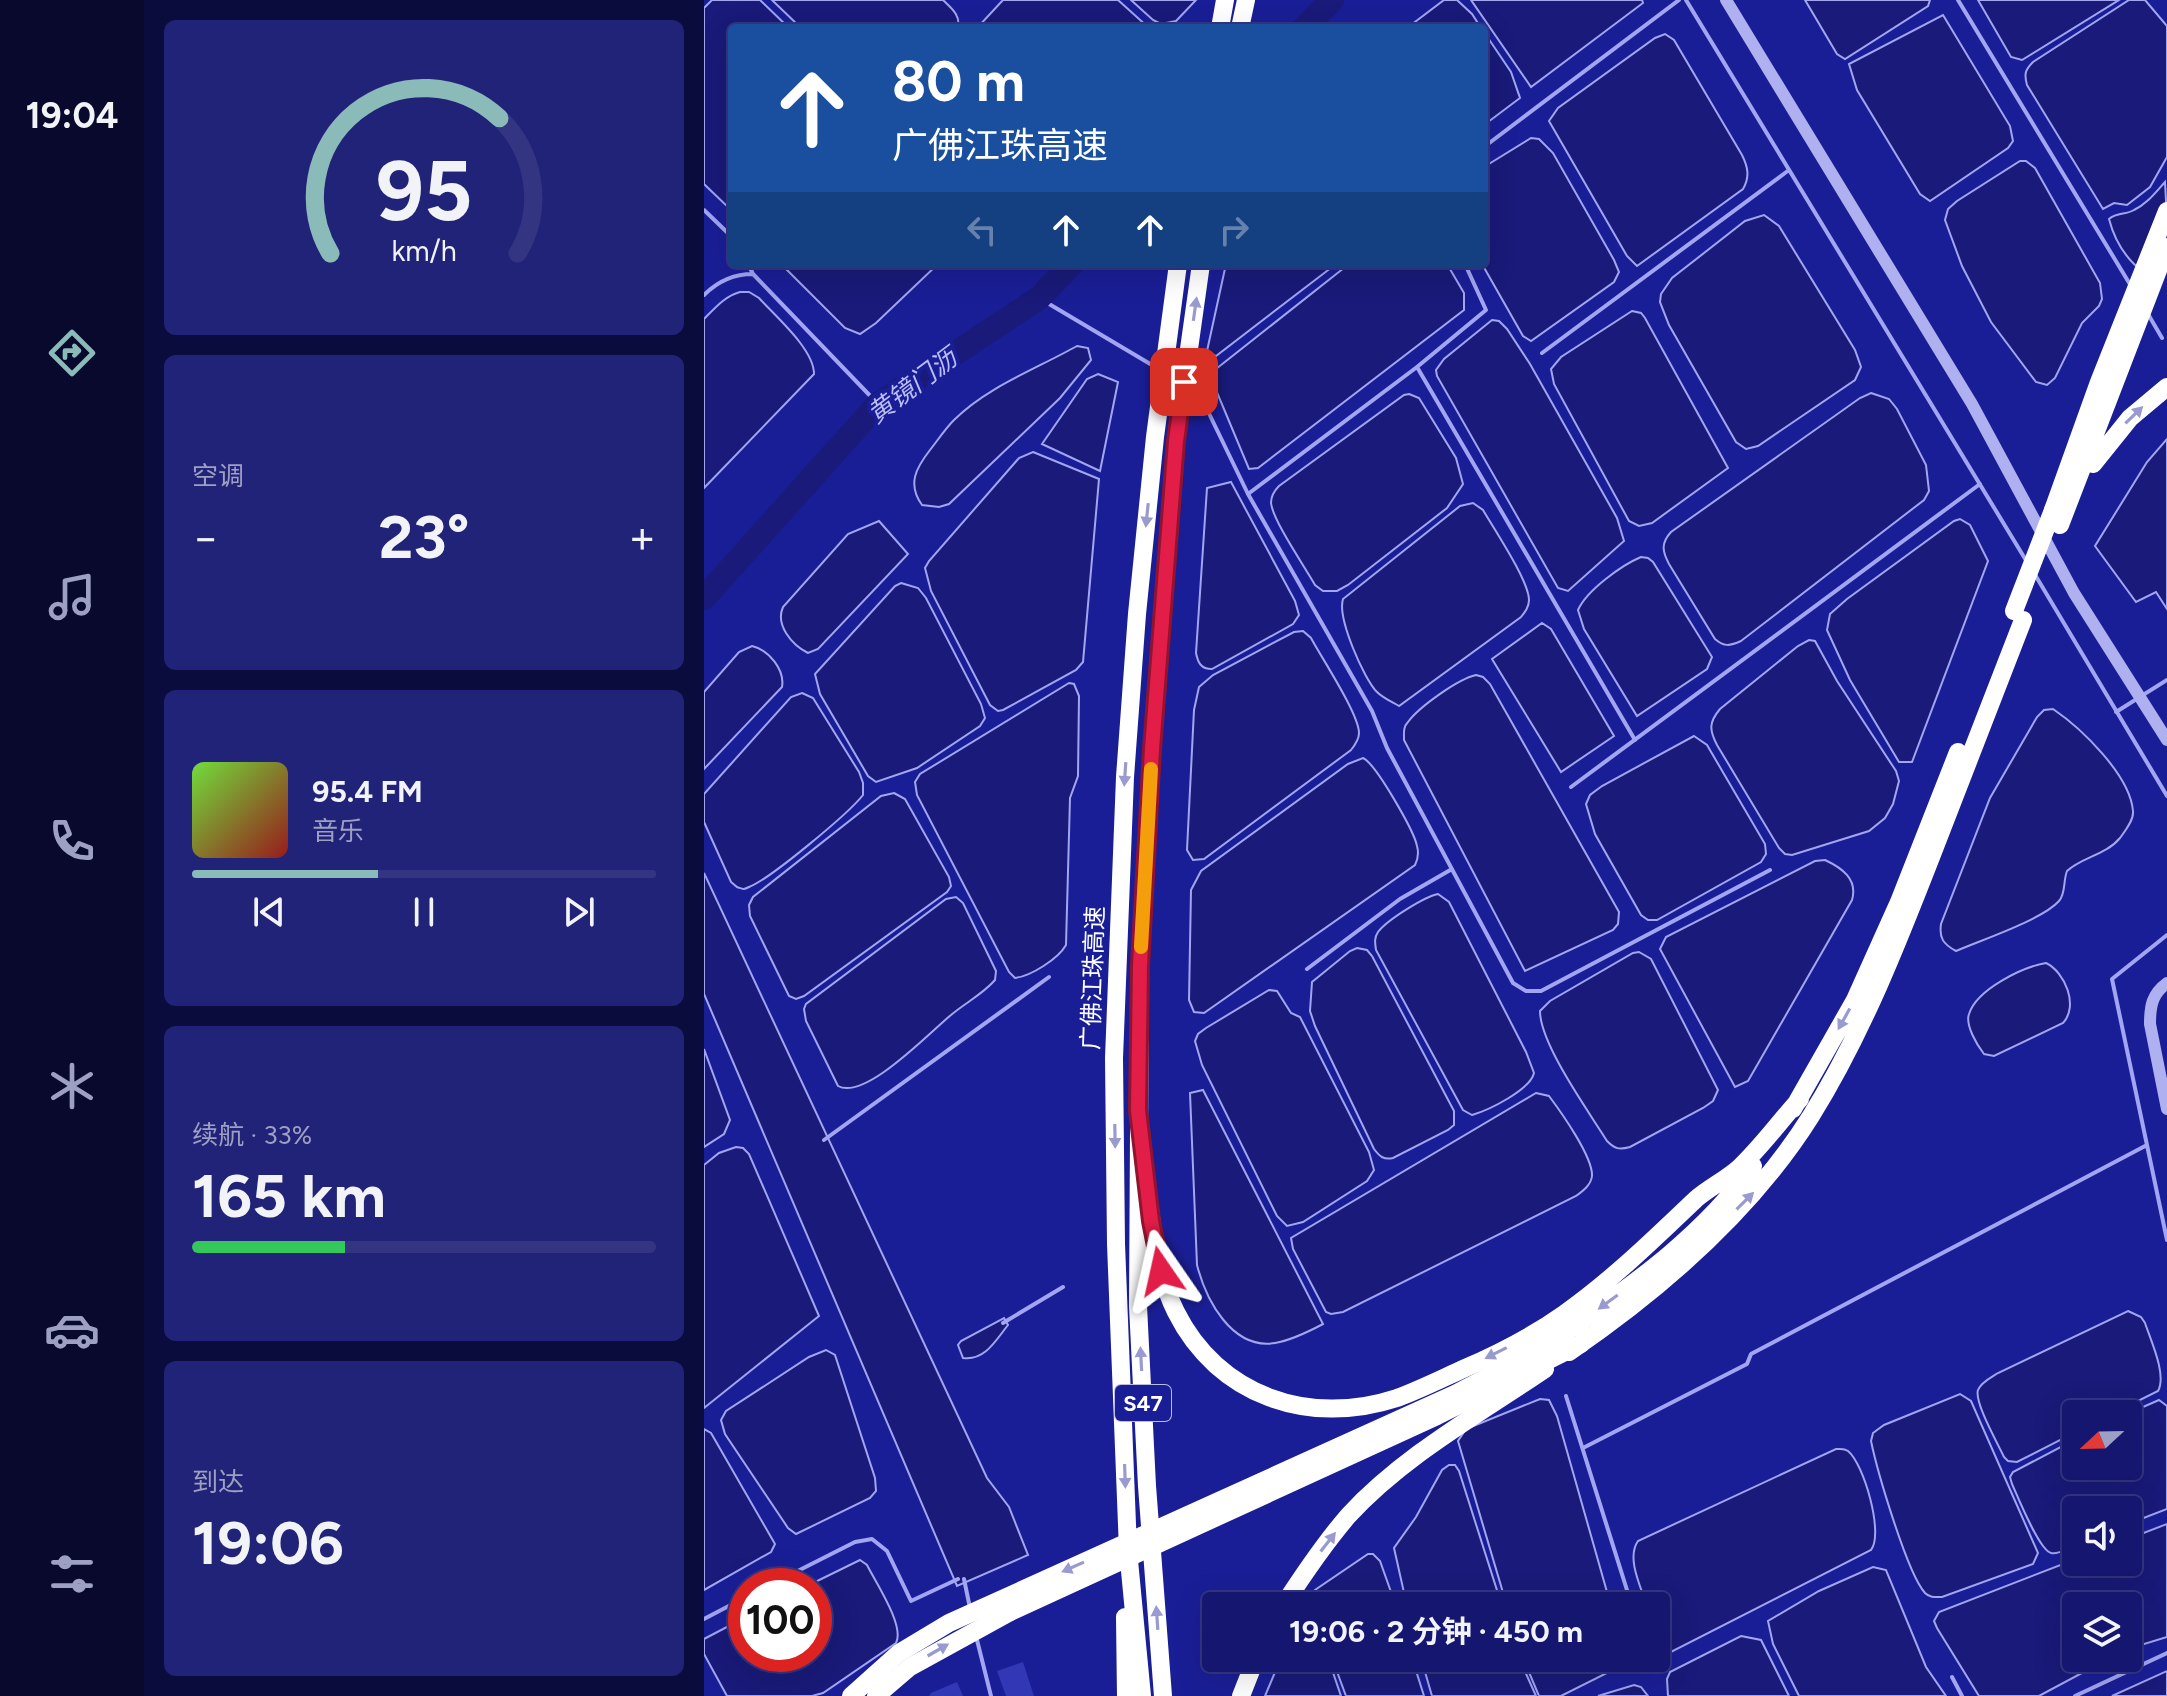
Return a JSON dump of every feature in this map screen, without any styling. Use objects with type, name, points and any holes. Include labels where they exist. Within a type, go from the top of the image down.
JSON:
[{"type":"highway","points":[[1221,24],[1225,0]]},
{"type":"highway","points":[[1241,24],[1246,0]]},
{"type":"highway","points":[[2073,493],[2167,211]]},
{"type":"highway","points":[[876,1696],[910,1667],[975,1629],[1437,1416],[1572,1329],[1648,1273],[1702,1225],[1747,1173],[1800,1099],[1855,1000],[2018,616],[2107,385],[2167,247]]},
{"type":"highway","name":"广佛江珠高速","points":[[1142,1696],[1128,1550],[1116,1244],[1114,1058],[1125,777],[1155,437],[1177,268]]},
{"type":"highway","name":"广佛江珠高速","points":[[1163,1696],[1147,1486],[1138,1306],[1140,966],[1152,749],[1176,441],[1200,268]]},
{"type":"highway","points":[[2057,518],[2104,447],[2130,418],[2167,387]]},
{"type":"highway","points":[[851,1696],[899,1653],[949,1623],[1455,1394],[1672,1273],[1754,1193],[1810,1117],[1864,1017],[1910,911],[2018,616]]},
{"type":"highway","points":[[1138,1110],[1151,1221],[1161,1271],[1176,1311],[1194,1341],[1215,1364],[1240,1384],[1272,1400],[1301,1407],[1333,1409],[1395,1399],[1479,1362],[1572,1329]]},
{"type":"highway","points":[[1292,1592],[1349,1515],[1572,1329]]},
{"type":"highway","points":[[1126,1696],[1124,1640],[1128,1550]]},
{"type":"highway","points":[[1241,1696],[1250,1672]]},
{"type":"street","points":[[1726,0],[1972,404],[2074,593],[2167,740]]},
{"type":"street","points":[[2167,983],[2153,998],[2150,1024],[2167,1109]]},
{"type":"shaded area","points":[[712,0],[760,0],[785,24],[728,24],[728,207],[704,184],[704,8]]},
{"type":"shaded area","points":[[772,0],[943,0],[959,23],[959,24],[797,24]]},
{"type":"shaded area","points":[[1003,0],[1118,0],[1145,24],[981,24]]},
{"type":"shaded area","points":[[1131,0],[1196,0],[1176,21],[1161,24]]},
{"type":"shaded area","points":[[1444,0],[1457,0],[1478,24],[1412,24]]},
{"type":"shaded area","points":[[1471,0],[1642,0],[1643,3],[1531,87]]},
{"type":"shaded area","points":[[1805,0],[1930,0],[1928,6],[1845,59],[1837,54]]},
{"type":"shaded area","points":[[1978,0],[2119,0],[2022,60],[2011,57]]},
{"type":"shaded area","points":[[2129,0],[2145,0],[2167,26],[2167,157],[2150,187],[2127,205],[2114,203],[2103,209],[2027,85],[2025,75],[2033,62]]},
{"type":"shaded area","points":[[1943,15],[2010,126],[2013,141],[2008,148],[1930,201],[1920,194],[1857,90],[1849,64]]},
{"type":"shaded area","points":[[1665,34],[1674,40],[1742,155],[1747,176],[1743,189],[1637,266],[1627,256],[1549,121],[1558,108]]},
{"type":"shaded area","points":[[1488,38],[1511,72],[1520,98],[1488,122]]},
{"type":"shaded area","points":[[1531,138],[1539,139],[1553,153],[1619,272],[1614,282],[1531,341],[1523,336],[1484,268],[1488,268],[1488,165]]},
{"type":"shaded area","points":[[2020,161],[2026,161],[2035,168],[2100,283],[2102,299],[2082,323],[2055,378],[2047,385],[2036,382],[1991,322],[1962,266],[1945,220],[1948,209],[1957,201]]},
{"type":"shaded area","points":[[2165,182],[2167,220],[2146,274],[2122,250],[2109,219],[2139,207]]},
{"type":"shaded area","points":[[1764,215],[1779,226],[1855,350],[1861,367],[1855,380],[1758,446],[1746,449],[1736,442],[1669,325],[1660,302],[1661,294],[1672,278],[1745,221]]},
{"type":"shaded area","points":[[785,268],[934,268],[876,323],[860,334],[845,328]]},
{"type":"shaded area","points":[[1225,268],[1331,268],[1216,356],[1207,351]]},
{"type":"shaded area","points":[[1344,268],[1449,268],[1464,293],[1464,310],[1258,468],[1249,469],[1216,390],[1216,369]]},
{"type":"shaded area","points":[[740,292],[749,292],[759,298],[792,333],[808,354],[814,374],[704,488],[704,319],[725,299]]},
{"type":"shaded area","points":[[1632,311],[1641,313],[1645,318],[1728,468],[1652,523],[1639,526],[1629,521],[1554,384],[1551,369],[1561,357]]},
{"type":"shaded area","points":[[1492,320],[1499,321],[1507,329],[1530,364],[1617,518],[1624,541],[1568,591],[1558,588],[1437,376],[1436,370],[1444,359]]},
{"type":"shaded area","points":[[1077,346],[1088,348],[1091,360],[1060,398],[949,504],[939,507],[922,505],[914,483],[917,470],[954,420],[997,388]]},
{"type":"shaded area","points":[[1098,374],[1118,382],[1100,471],[1042,444],[1087,379]]},
{"type":"shaded area","points":[[1871,393],[1889,399],[1897,409],[1926,465],[1929,491],[1924,500],[1741,641],[1727,645],[1718,642],[1667,559],[1665,540],[1671,532]]},
{"type":"shaded area","points":[[1409,394],[1419,398],[1456,458],[1463,484],[1447,508],[1348,585],[1337,591],[1323,591],[1315,585],[1277,521],[1271,503],[1273,494],[1279,486]]},
{"type":"shaded area","points":[[2167,439],[2167,609],[2156,592],[2136,602],[2095,546],[2147,462]]},
{"type":"shaded area","points":[[1033,452],[1099,479],[1083,662],[1076,670],[998,711],[990,705],[931,591],[925,568],[1019,458]]},
{"type":"shaded area","points":[[1231,482],[1295,601],[1299,615],[1293,624],[1208,669],[1201,665],[1196,653],[1207,488]]},
{"type":"shaded area","points":[[1473,503],[1483,510],[1517,568],[1527,591],[1528,607],[1521,617],[1399,706],[1377,692],[1365,675],[1344,620],[1343,599],[1460,506]]},
{"type":"shaded area","points":[[1960,519],[1970,525],[1988,561],[1912,762],[1899,762],[1850,680],[1827,630],[1830,614]]},
{"type":"shaded area","points":[[879,521],[908,554],[818,649],[808,653],[786,634],[781,621],[783,607],[848,534]]},
{"type":"shaded area","points":[[1641,557],[1653,562],[1712,657],[1707,669],[1637,716],[1584,629],[1578,610],[1589,594],[1606,579]]},
{"type":"shaded area","points":[[901,583],[918,588],[926,598],[981,704],[985,718],[980,726],[917,768],[876,782],[868,776],[820,694],[815,674]]},
{"type":"shaded area","points":[[1542,623],[1551,629],[1614,736],[1561,772],[1492,659]]},
{"type":"shaded area","points":[[1303,631],[1311,638],[1353,713],[1359,733],[1356,742],[1351,750],[1204,859],[1193,860],[1187,850],[1194,710],[1199,687],[1213,675],[1294,632]]},
{"type":"shaded area","points":[[1809,640],[1815,641],[1837,681],[1896,771],[1899,781],[1893,804],[1885,818],[1869,831],[1792,855],[1785,854],[1779,848],[1717,745],[1711,726],[1720,709]]},
{"type":"shaded area","points":[[752,646],[774,662],[781,674],[782,687],[704,769],[704,692],[739,652]]},
{"type":"shaded area","points":[[1476,675],[1490,684],[1619,912],[1618,924],[1613,930],[1525,971],[1404,740],[1405,726],[1413,716],[1439,694]]},
{"type":"shaded area","points":[[1069,683],[1074,684],[1079,696],[1078,776],[1070,798],[1066,945],[1044,966],[1015,978],[1009,972],[917,795],[915,782],[920,774]]},
{"type":"shaded area","points":[[802,693],[813,698],[859,772],[863,795],[790,859],[759,882],[742,889],[731,882],[704,822],[704,794],[791,697]]},
{"type":"shaded area","points":[[2053,709],[2090,740],[2114,768],[2130,797],[2133,811],[2131,822],[2114,844],[2067,871],[2061,898],[2051,908],[2026,922],[1956,951],[1943,940],[1941,924],[1990,798],[2037,717],[2044,710]]},
{"type":"shaded area","points":[[1694,736],[1707,745],[1765,844],[1766,854],[1761,862],[1657,920],[1648,920],[1641,915],[1595,834],[1586,804],[1590,795],[1602,786]]},
{"type":"shaded area","points":[[1363,758],[1385,785],[1409,827],[1418,849],[1415,865],[1204,1013],[1194,1012],[1189,1000],[1191,890],[1201,871],[1348,764]]},
{"type":"shaded area","points":[[894,793],[905,799],[949,877],[951,886],[947,892],[804,996],[796,999],[789,996],[750,916],[749,905],[753,897],[881,796]]},
{"type":"shaded area","points":[[1825,860],[1851,880],[1852,900],[1748,1081],[1735,1087],[1660,949],[1666,937],[1815,861]]},
{"type":"shaded area","points":[[704,873],[987,1478],[1009,1507],[1028,1555],[957,1586],[704,994]]},
{"type":"shaded area","points":[[1438,894],[1449,902],[1534,1073],[1517,1092],[1472,1115],[1463,1110],[1376,950],[1376,936],[1383,927],[1415,904]]},
{"type":"shaded area","points":[[956,897],[963,903],[996,971],[995,980],[880,1075],[850,1088],[838,1086],[806,1021],[806,1004],[946,899]]},
{"type":"shaded area","points":[[1357,948],[1367,950],[1372,956],[1454,1111],[1454,1125],[1448,1130],[1387,1159],[1374,1149],[1310,1011],[1312,982]]},
{"type":"shaded area","points":[[1639,952],[1651,959],[1718,1090],[1713,1101],[1703,1108],[1630,1147],[1620,1149],[1607,1141],[1567,1078],[1548,1041],[1540,1011],[1550,1001]]},
{"type":"shaded area","points":[[2046,963],[2059,974],[2068,990],[2068,1016],[2063,1023],[1994,1056],[1984,1054],[1970,1029],[1968,1019],[1974,1005],[2002,981]]},
{"type":"shaded area","points":[[1269,990],[1277,991],[1291,1013],[1300,1017],[1369,1152],[1374,1170],[1367,1181],[1303,1222],[1287,1226],[1277,1216],[1202,1065],[1195,1041],[1206,1028]]},
{"type":"shaded area","points":[[704,1049],[730,1120],[724,1134],[704,1147]]},
{"type":"shaded area","points":[[1203,1090],[1323,1324],[1294,1338],[1275,1343],[1246,1339],[1223,1320],[1201,1279],[1197,1265],[1190,1093]]},
{"type":"shaded area","points":[[1536,1093],[1549,1096],[1582,1147],[1592,1176],[1586,1188],[1576,1196],[1343,1312],[1326,1312],[1293,1249],[1291,1238]]},
{"type":"shaded area","points":[[736,1147],[743,1148],[749,1154],[819,1316],[704,1408],[704,1165],[719,1153]]},
{"type":"shaded area","points":[[2128,1311],[2141,1317],[2145,1323],[2161,1376],[2158,1391],[2140,1400],[2062,1400],[2062,1439],[2017,1462],[2004,1457],[1978,1396],[1982,1385],[1998,1373]]},
{"type":"shaded area","points":[[1004,1318],[1008,1325],[984,1353],[963,1358],[958,1345],[961,1341]]},
{"type":"shaded area","points":[[826,1350],[835,1355],[875,1478],[876,1491],[870,1498],[796,1534],[788,1528],[725,1434],[721,1420],[726,1411],[809,1357]]},
{"type":"shaded area","points":[[1960,1394],[1971,1401],[2038,1553],[2033,1564],[1942,1597],[1933,1597],[1925,1593],[1910,1565],[1886,1497],[1871,1441],[1873,1433],[1884,1425]]},
{"type":"shaded area","points":[[1540,1399],[1549,1400],[1557,1416],[1607,1592],[1503,1592],[1458,1441],[1466,1429]]},
{"type":"shaded area","points":[[2159,1400],[2167,1406],[2167,1509],[2142,1519],[2142,1496],[2062,1496],[2062,1551],[2051,1553],[2046,1550],[2012,1484],[2010,1477],[2013,1472],[2062,1446],[2062,1480],[2142,1480],[2142,1407]]},
{"type":"shaded area","points":[[704,1429],[711,1433],[775,1544],[771,1552],[743,1568],[728,1568],[728,1576],[704,1590]]},
{"type":"shaded area","points":[[1836,1449],[1848,1451],[1854,1458],[1866,1484],[1874,1515],[1871,1550],[1670,1652],[1670,1592],[1642,1592],[1634,1564],[1638,1541]]},
{"type":"shaded area","points":[[1455,1465],[1459,1471],[1498,1592],[1404,1592],[1394,1548],[1416,1517],[1442,1470]]},
{"type":"shaded area","points":[[2167,1524],[2167,1637],[2142,1645],[2142,1592],[2062,1592],[2062,1672],[2084,1672],[2039,1696],[1979,1696],[1937,1628],[1934,1621],[1939,1612],[2062,1564],[2062,1576],[2142,1576],[2142,1534]]},
{"type":"shaded area","points":[[1368,1554],[1373,1554],[1380,1561],[1391,1592],[1314,1592]]},
{"type":"shaded area","points":[[860,1560],[867,1565],[897,1626],[896,1643],[823,1693],[812,1696],[727,1696],[704,1654],[704,1639],[728,1626],[728,1672],[832,1672],[832,1574]]},
{"type":"shaded area","points":[[1873,1567],[1886,1570],[1926,1667],[1946,1696],[1799,1696],[1773,1644],[1768,1621],[1819,1591]]},
{"type":"shaded area","points":[[1741,1636],[1761,1640],[1789,1696],[1668,1696],[1667,1679],[1670,1672]]},
{"type":"shaded area","points":[[1023,1662],[1034,1696],[1006,1696],[997,1671]]},
{"type":"shaded area","points":[[2167,1671],[2167,1696],[2112,1696]]},
{"type":"shaded area","points":[[1275,1672],[1333,1672],[1341,1696],[1265,1696]]},
{"type":"shaded area","points":[[1337,1672],[1416,1672],[1424,1696],[1346,1696]]},
{"type":"shaded area","points":[[1425,1672],[1525,1672],[1536,1696],[1432,1696]]},
{"type":"shaded area","points":[[1529,1672],[1609,1672],[1561,1696],[1539,1696]]},
{"type":"shaded area","points":[[957,1682],[963,1696],[929,1696],[931,1693]]},
{"type":"shaded area","points":[[1634,1685],[1641,1687],[1648,1696],[1598,1696]]},
{"type":"waterway","name":"黄镜门沥","points":[[1308,24],[1332,0]]},
{"type":"waterway","points":[[1488,144],[1679,0]]},
{"type":"waterway","points":[[1686,0],[2027,562]]},
{"type":"waterway","points":[[1958,0],[2131,286]]},
{"type":"waterway","points":[[1542,353],[1789,170]]},
{"type":"waterway","points":[[704,210],[728,233]]},
{"type":"waterway","points":[[750,268],[878,404]]},
{"type":"waterway","name":"黄镜门沥","points":[[704,598],[878,404],[1039,298],[1068,268]]},
{"type":"waterway","points":[[1248,494],[1417,367],[1486,310],[1467,268]]},
{"type":"waterway","points":[[704,295],[727,279],[753,274]]},
{"type":"waterway","points":[[1039,298],[1157,368]]},
{"type":"waterway","points":[[2148,314],[2162,338]]},
{"type":"waterway","points":[[1417,367],[1635,740]]},
{"type":"waterway","points":[[1189,387],[1202,399],[1248,494],[1372,711],[1387,748],[1513,983],[1526,991],[1541,991],[1770,870]]},
{"type":"waterway","points":[[1571,787],[1980,484]]},
{"type":"waterway","points":[[2034,573],[2167,796]]},
{"type":"waterway","points":[[2116,712],[2167,680]]},
{"type":"waterway","points":[[1307,969],[1400,899],[1452,869]]},
{"type":"waterway","points":[[2167,935],[2112,979],[2167,1240]]},
{"type":"waterway","points":[[824,1140],[1049,977]]},
{"type":"waterway","points":[[1583,1448],[1747,1364],[1751,1354],[2147,1145]]},
{"type":"waterway","points":[[1003,1323],[1063,1287]]},
{"type":"waterway","points":[[1566,1396],[1628,1592]]},
{"type":"waterway","points":[[804,1568],[855,1542],[872,1539],[887,1551],[911,1601],[958,1579]]},
{"type":"waterway","points":[[964,1579],[970,1608]]},
{"type":"waterway","points":[[704,1619],[728,1606]]},
{"type":"waterway","points":[[976,1636],[991,1696]]},
{"type":"waterway","points":[[2075,1696],[2167,1653]]},
{"type":"waterway","points":[[1952,1677],[1962,1696]]},
{"type":"slow traffic","points":[[1141,947],[1151,769]]},
{"type":"route","points":[[1161,1271],[1151,1221],[1138,1110],[1140,966],[1152,749],[1176,441],[1184,382]]}]
